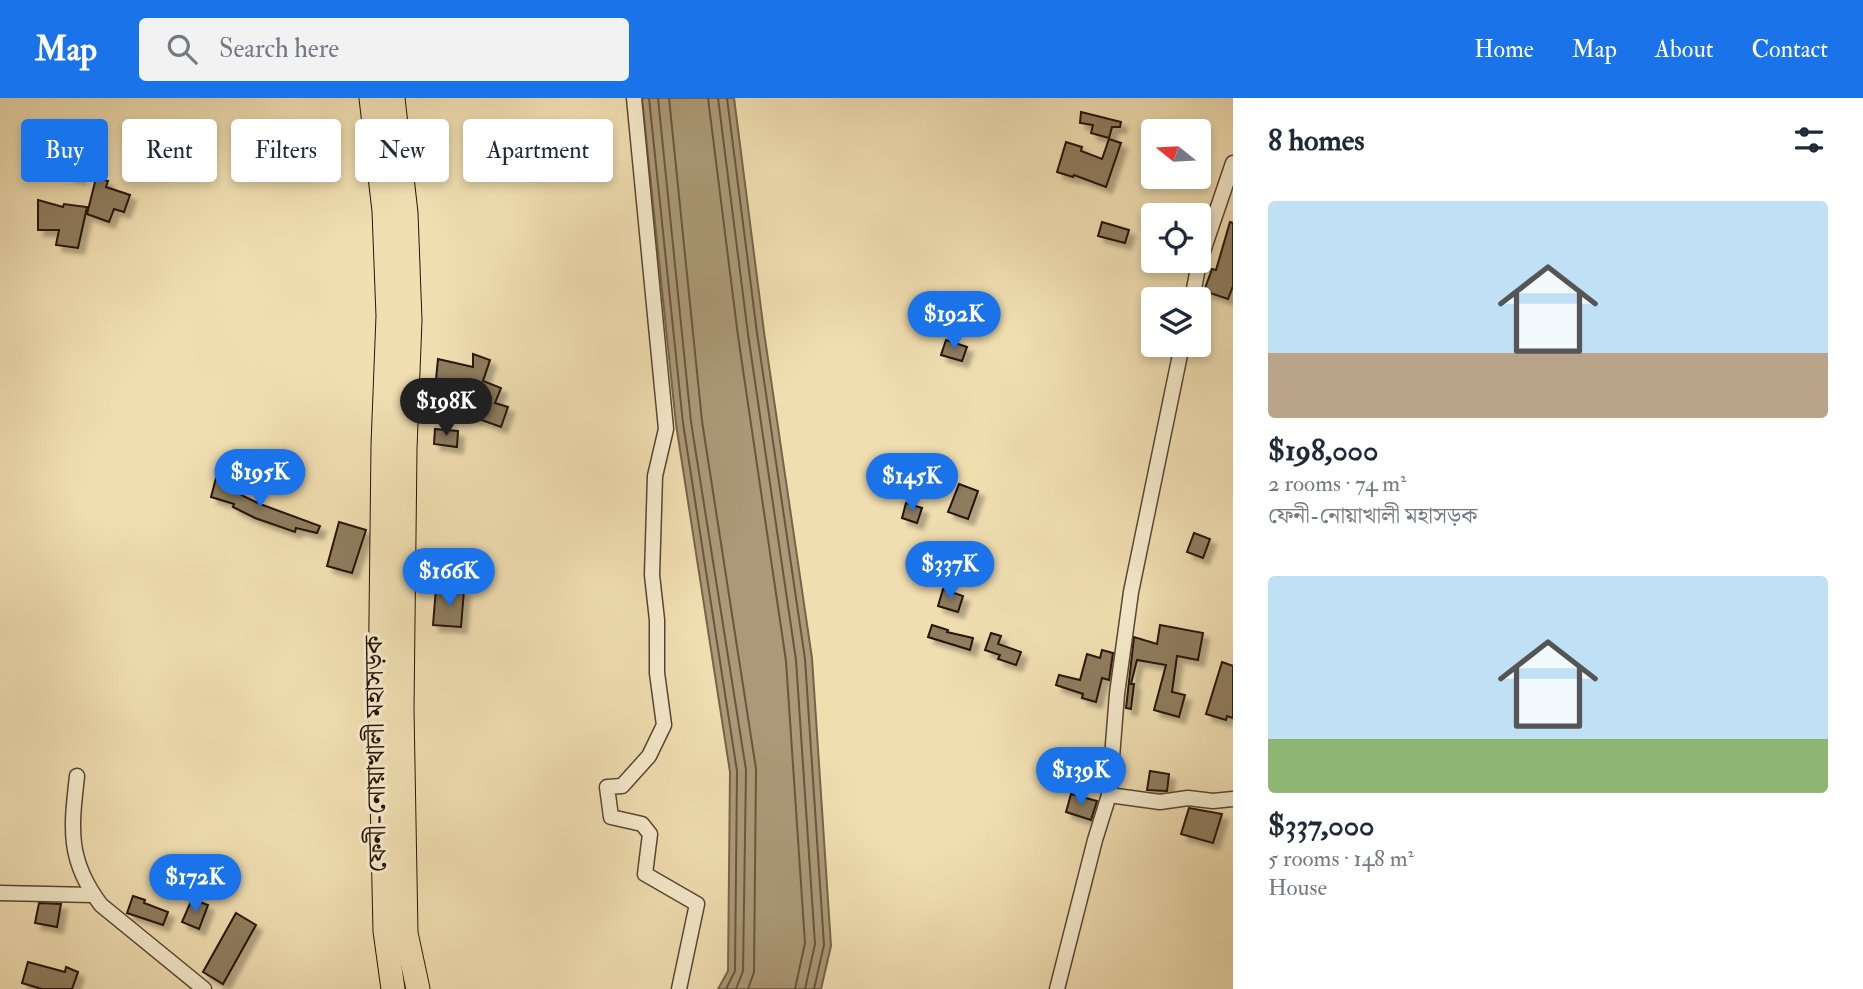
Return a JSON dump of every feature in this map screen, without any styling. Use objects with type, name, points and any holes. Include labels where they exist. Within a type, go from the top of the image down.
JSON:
[{"type":"highway","name":"ফেনী-নোয়াখালী মহাসড়ক","points":[[371,98],[384,211],[388,316],[383,445],[380,705],[385,931],[393,989]]},
{"type":"highway","name":"ফেনী-নোয়াখালী মহাসড়ক","points":[[393,98],[406,213],[410,306],[405,449],[402,709],[406,933],[418,989]]},
{"type":"street","points":[[634,98],[666,429],[655,476],[652,575],[657,620],[657,673],[664,725],[649,756],[622,786],[607,787],[611,817],[642,824],[650,834],[645,874],[697,904],[679,989]]},
{"type":"street","points":[[1194,287],[1199,263],[1233,163]]},
{"type":"street","points":[[1057,989],[1109,795],[1117,694],[1131,592],[1180,357]]},
{"type":"street","points":[[76,776],[74,852],[83,878],[93,895],[101,905],[204,989]]},
{"type":"street","points":[[1109,795],[1160,802],[1188,798],[1213,801],[1233,799]]},
{"type":"street","points":[[0,893],[93,895]]},
{"type":"water","points":[[642,98],[734,98],[764,332],[812,658],[831,946],[821,989],[718,989],[728,971],[730,772],[676,424]]},
{"type":"building","points":[[1081,112],[1121,122],[1120,127],[1112,127],[1109,138],[1091,133],[1093,125],[1080,123]]},
{"type":"building","points":[[1109,139],[1121,143],[1106,187],[1074,175],[1073,177],[1057,172],[1066,142],[1082,147],[1081,151],[1102,159]]},
{"type":"building","points":[[95,182],[108,182],[106,187],[130,195],[124,212],[114,209],[109,222],[87,214]]},
{"type":"building","points":[[38,200],[63,207],[64,204],[87,207],[78,248],[56,245],[59,230],[38,230]]},
{"type":"building","points":[[1102,222],[1129,230],[1125,243],[1098,236]]},
{"type":"building","points":[[1230,222],[1233,223],[1233,286],[1228,299],[1211,293],[1211,287],[1205,287],[1212,269],[1216,270]]},
{"type":"building","points":[[946,340],[967,347],[962,361],[941,355]]},
{"type":"building","points":[[473,354],[490,360],[483,381],[501,388],[495,403],[508,407],[501,427],[473,417],[480,398],[435,390],[438,359],[473,367]]},
{"type":"building","points":[[435,429],[458,431],[457,447],[434,444]]},
{"type":"building","points":[[216,478],[231,482],[229,489],[260,504],[320,526],[317,533],[296,528],[295,532],[255,518],[233,507],[234,504],[211,497]]},
{"type":"building","points":[[959,484],[978,491],[968,519],[948,512]]},
{"type":"building","points":[[906,503],[922,508],[917,523],[902,518]]},
{"type":"building","points":[[339,522],[366,530],[352,573],[327,566]]},
{"type":"building","points":[[1194,533],[1210,539],[1203,558],[1187,552]]},
{"type":"building","points":[[436,588],[464,590],[461,627],[433,625]]},
{"type":"building","points":[[943,589],[963,596],[958,612],[938,606]]},
{"type":"building","points":[[932,625],[948,630],[947,632],[973,638],[970,650],[928,637]]},
{"type":"building","points":[[1160,625],[1203,633],[1198,660],[1177,656],[1172,692],[1185,695],[1179,717],[1154,710],[1166,665],[1137,660],[1131,684],[1134,684],[1131,709],[1126,708],[1134,637],[1157,644]]},
{"type":"building","points":[[991,633],[1001,636],[998,644],[1021,652],[1016,665],[998,659],[1000,655],[985,650]]},
{"type":"building","points":[[1102,650],[1113,653],[1109,680],[1102,678],[1096,702],[1082,698],[1083,694],[1056,685],[1059,675],[1080,680],[1087,654],[1100,658]]},
{"type":"building","points":[[1222,662],[1233,666],[1233,718],[1227,716],[1226,720],[1206,714]]},
{"type":"building","points":[[1150,771],[1169,774],[1167,791],[1147,790]]},
{"type":"building","points":[[1071,794],[1097,801],[1091,820],[1066,812]]},
{"type":"building","points":[[1189,808],[1222,814],[1213,843],[1181,834]]},
{"type":"building","points":[[133,896],[168,912],[163,925],[127,913]]},
{"type":"building","points":[[192,899],[208,905],[199,929],[182,922]]},
{"type":"building","points":[[39,903],[61,904],[57,927],[35,923]]},
{"type":"building","points":[[236,913],[256,925],[223,984],[203,972]]},
{"type":"building","points":[[28,962],[65,972],[66,967],[78,972],[72,989],[42,989],[22,983]]}]
